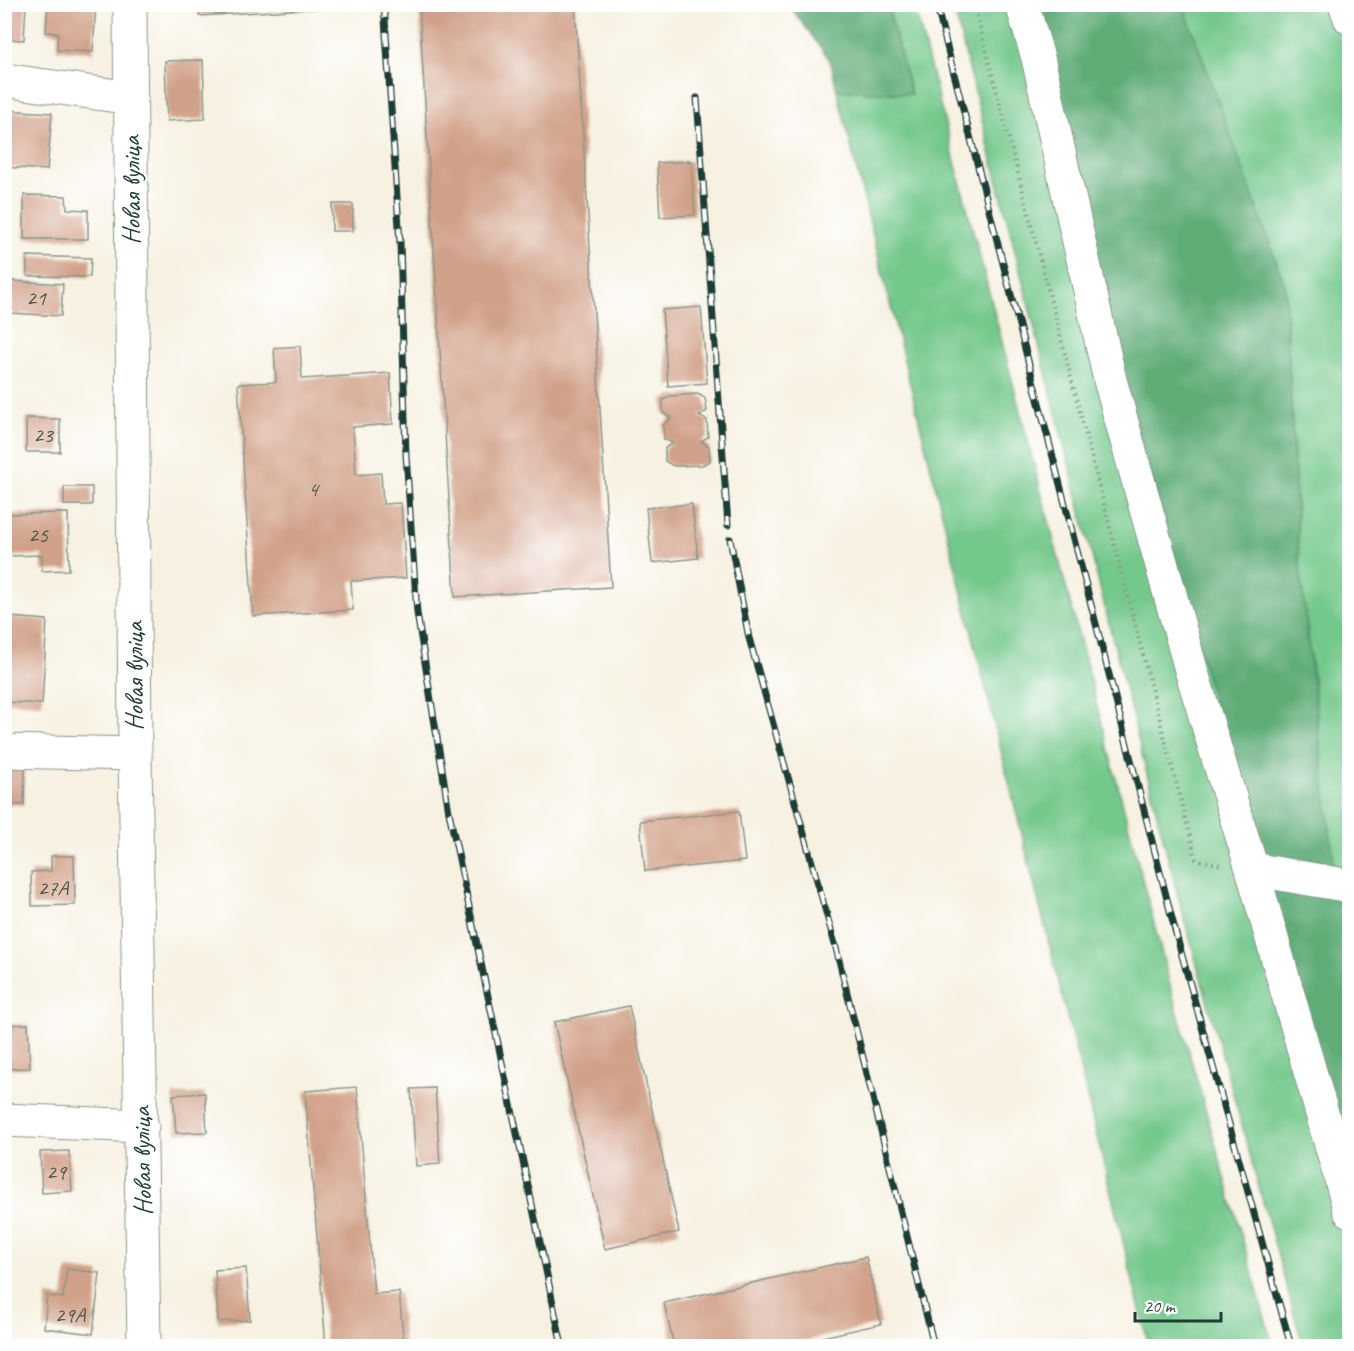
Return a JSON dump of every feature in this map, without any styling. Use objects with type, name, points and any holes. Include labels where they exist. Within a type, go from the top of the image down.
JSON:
[{"type":"street","name":"Новая вуліца","points":[[130,4],[135,754],[144,1347]]},
{"type":"street","points":[[1022,4],[1038,58],[1110,380],[1192,673],[1252,869],[1350,1210]]},
{"type":"street","points":[[1345,4],[1350,18]]},
{"type":"street","points":[[4,80],[131,98]]},
{"type":"street","points":[[4,751],[135,754]]},
{"type":"street","points":[[1252,869],[1350,886]]},
{"type":"street","points":[[4,1120],[142,1126]]},
{"type":"path","points":[[974,4],[1196,859],[1252,869]]},
{"type":"green space","points":[[789,5],[887,5],[911,94],[837,90],[830,60]]},
{"type":"green space","points":[[887,5],[914,5],[1171,989],[1273,1346],[1149,1346],[837,90],[911,94]]},
{"type":"green space","points":[[953,5],[1034,5],[1349,1169],[1349,1346],[1303,1346],[1175,885]]},
{"type":"green space","points":[[1034,5],[1183,5],[1285,286],[1299,558],[1335,875],[1258,861],[1119,361]]},
{"type":"green space","points":[[1182,5],[1349,5],[1349,884],[1335,875],[1299,558],[1285,286]]},
{"type":"green space","points":[[1266,887],[1349,897],[1349,1169]]},
{"type":"building","points":[[4,4],[26,4],[24,40],[4,39]]},
{"type":"building","points":[[48,4],[96,4],[93,52],[57,50],[58,33],[46,32]]},
{"type":"building","points":[[199,4],[336,4],[337,7],[199,16]]},
{"type":"building","points":[[419,5],[575,5],[611,587],[455,597]]},
{"type":"building","points":[[203,60],[205,119],[167,121],[165,61]]},
{"type":"building","points":[[4,110],[52,113],[47,170],[4,167],[4,139],[9,140],[11,120],[4,120]]},
{"type":"building","points":[[691,161],[695,215],[660,217],[657,163]]},
{"type":"building","points":[[24,195],[66,196],[67,209],[88,210],[88,239],[24,239]]},
{"type":"building","points":[[332,204],[353,204],[353,231],[332,231]]},
{"type":"building","points":[[27,256],[91,258],[90,277],[27,276]]},
{"type":"building","points":[[12,281],[63,284],[61,316],[10,313]]},
{"type":"building","points":[[701,307],[707,383],[668,386],[662,310]]},
{"type":"building","points":[[300,346],[302,379],[390,373],[393,424],[353,427],[356,475],[381,473],[383,504],[401,503],[406,578],[351,581],[353,610],[253,616],[238,384],[276,382],[274,348]]},
{"type":"building","points":[[698,394],[705,398],[707,411],[699,416],[707,420],[708,437],[701,441],[709,446],[710,461],[702,465],[674,466],[665,461],[665,448],[673,443],[664,439],[663,425],[671,418],[663,413],[663,400],[670,396]]},
{"type":"building","points":[[26,418],[60,419],[60,452],[26,452]]},
{"type":"building","points":[[64,487],[92,487],[92,505],[64,505]]},
{"type":"building","points":[[692,504],[698,558],[652,563],[646,508]]},
{"type":"building","points":[[68,513],[69,570],[42,571],[42,555],[9,556],[8,514]]},
{"type":"building","points":[[10,617],[47,620],[42,704],[4,702]]},
{"type":"building","points":[[4,768],[25,768],[24,805],[4,804]]},
{"type":"building","points":[[739,811],[745,861],[645,871],[640,821]]},
{"type":"building","points":[[51,856],[74,856],[75,905],[32,906],[31,872],[51,871]]},
{"type":"building","points":[[629,1006],[679,1232],[605,1249],[554,1022]]},
{"type":"building","points":[[28,1024],[30,1068],[4,1069],[4,1025]]},
{"type":"building","points":[[357,1087],[374,1294],[399,1292],[404,1346],[326,1346],[305,1091]]},
{"type":"building","points":[[435,1088],[440,1164],[416,1166],[411,1089]]},
{"type":"building","points":[[205,1093],[207,1132],[176,1133],[173,1095]]},
{"type":"building","points":[[69,1151],[72,1191],[42,1193],[40,1152]]},
{"type":"building","points":[[866,1257],[881,1324],[782,1346],[674,1346],[664,1303]]},
{"type":"building","points":[[246,1268],[250,1320],[218,1322],[215,1270]]},
{"type":"building","points":[[67,1269],[100,1273],[93,1334],[44,1328],[47,1296],[63,1298]]},
{"type":"railway","points":[[384,4],[400,242],[406,455],[417,613],[449,812],[562,1346]]},
{"type":"railway","points":[[936,4],[1176,934],[1291,1346]]},
{"type":"railway","points":[[697,98],[728,525]]},
{"type":"railway","points":[[730,539],[749,638],[836,948],[934,1346]]}]
